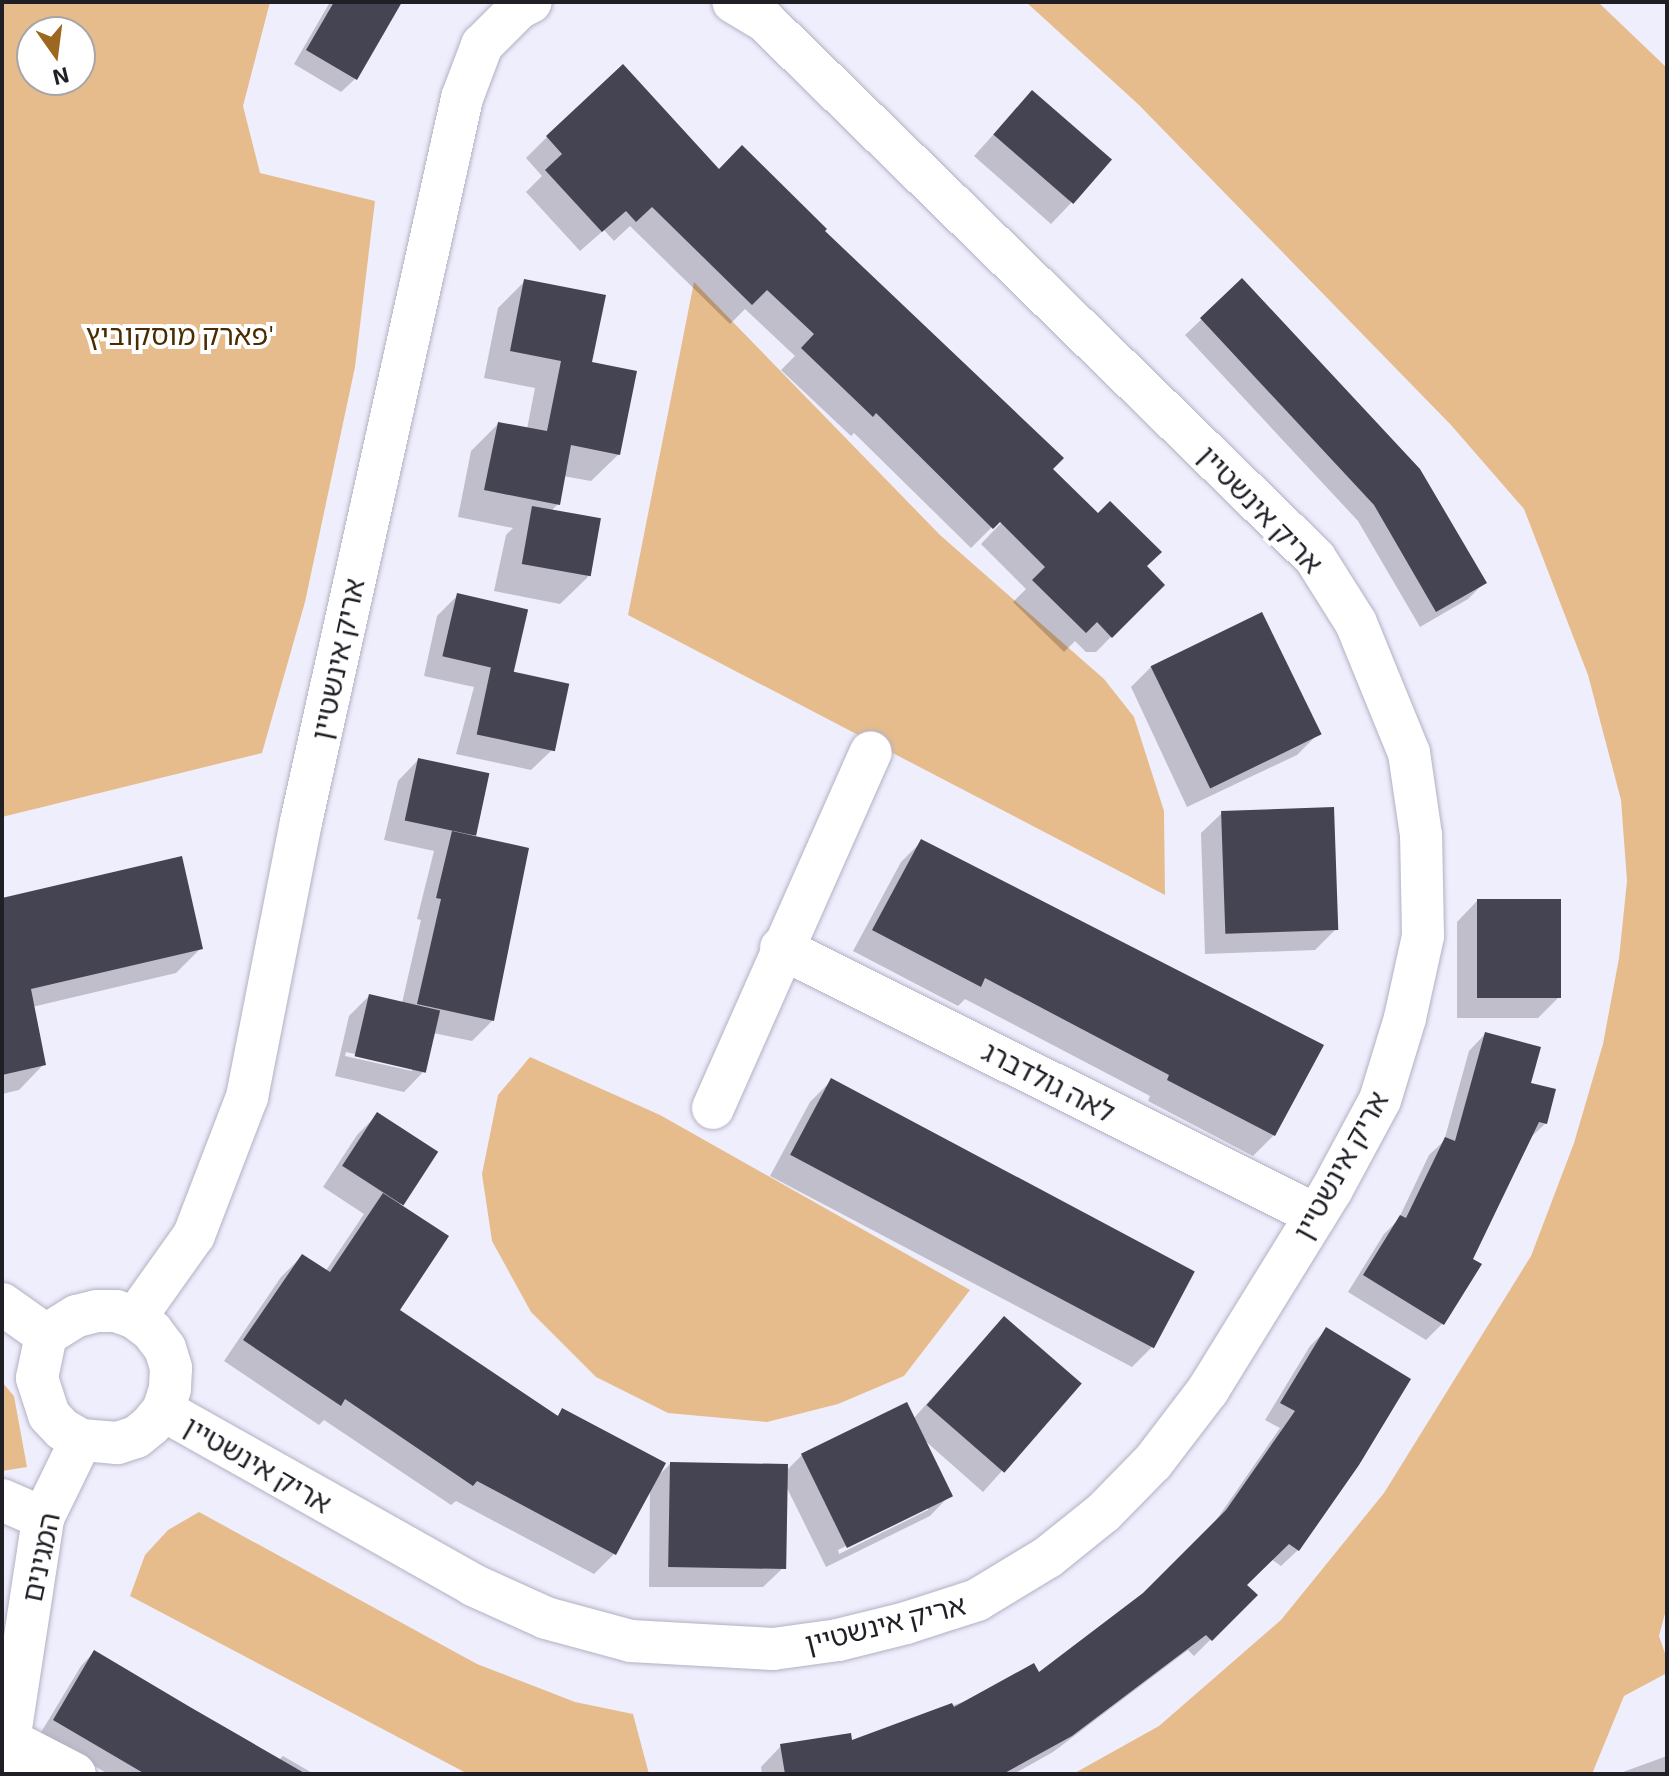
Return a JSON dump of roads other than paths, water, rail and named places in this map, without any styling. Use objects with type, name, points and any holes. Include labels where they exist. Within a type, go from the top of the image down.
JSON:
[{"type":"street","name":"אריק אינשטיין","points":[[135,1318],[194,1235],[247,1097],[301,822],[462,98],[482,45],[519,8],[531,2]]},
{"type":"street","name":"אריק אינשטיין","points":[[163,1410],[473,1585],[546,1618],[631,1641],[700,1647],[773,1649],[838,1640],[977,1600],[1048,1557],[1103,1513],[1153,1462],[1208,1390],[1316,1215],[1380,1100],[1405,1018],[1423,936],[1421,835],[1409,753],[1356,623],[1315,558],[765,21],[733,2]]},
{"type":"street","points":[[713,1108],[781,948],[871,752]]},
{"type":"street","name":"לאה גולדברג","points":[[781,948],[1316,1215]]},
{"type":"street","points":[[2,1304],[46,1335]]},
{"type":"street","points":[[97,1311],[116,1311],[135,1318],[152,1331],[165,1348],[171,1379],[163,1410],[136,1437],[98,1444],[81,1440],[62,1429],[49,1415],[40,1397],[37,1378],[46,1335],[77,1316],[97,1311]]},
{"type":"street","name":"המגינים","points":[[6,1757],[43,1518],[81,1440]]},
{"type":"street","points":[[2,1500],[43,1518]]},
{"type":"street","points":[[6,1757],[75,1774]]},
{"type":"park label","name":"פארק מוסקוביץ'","points":[[180,334]]}]
